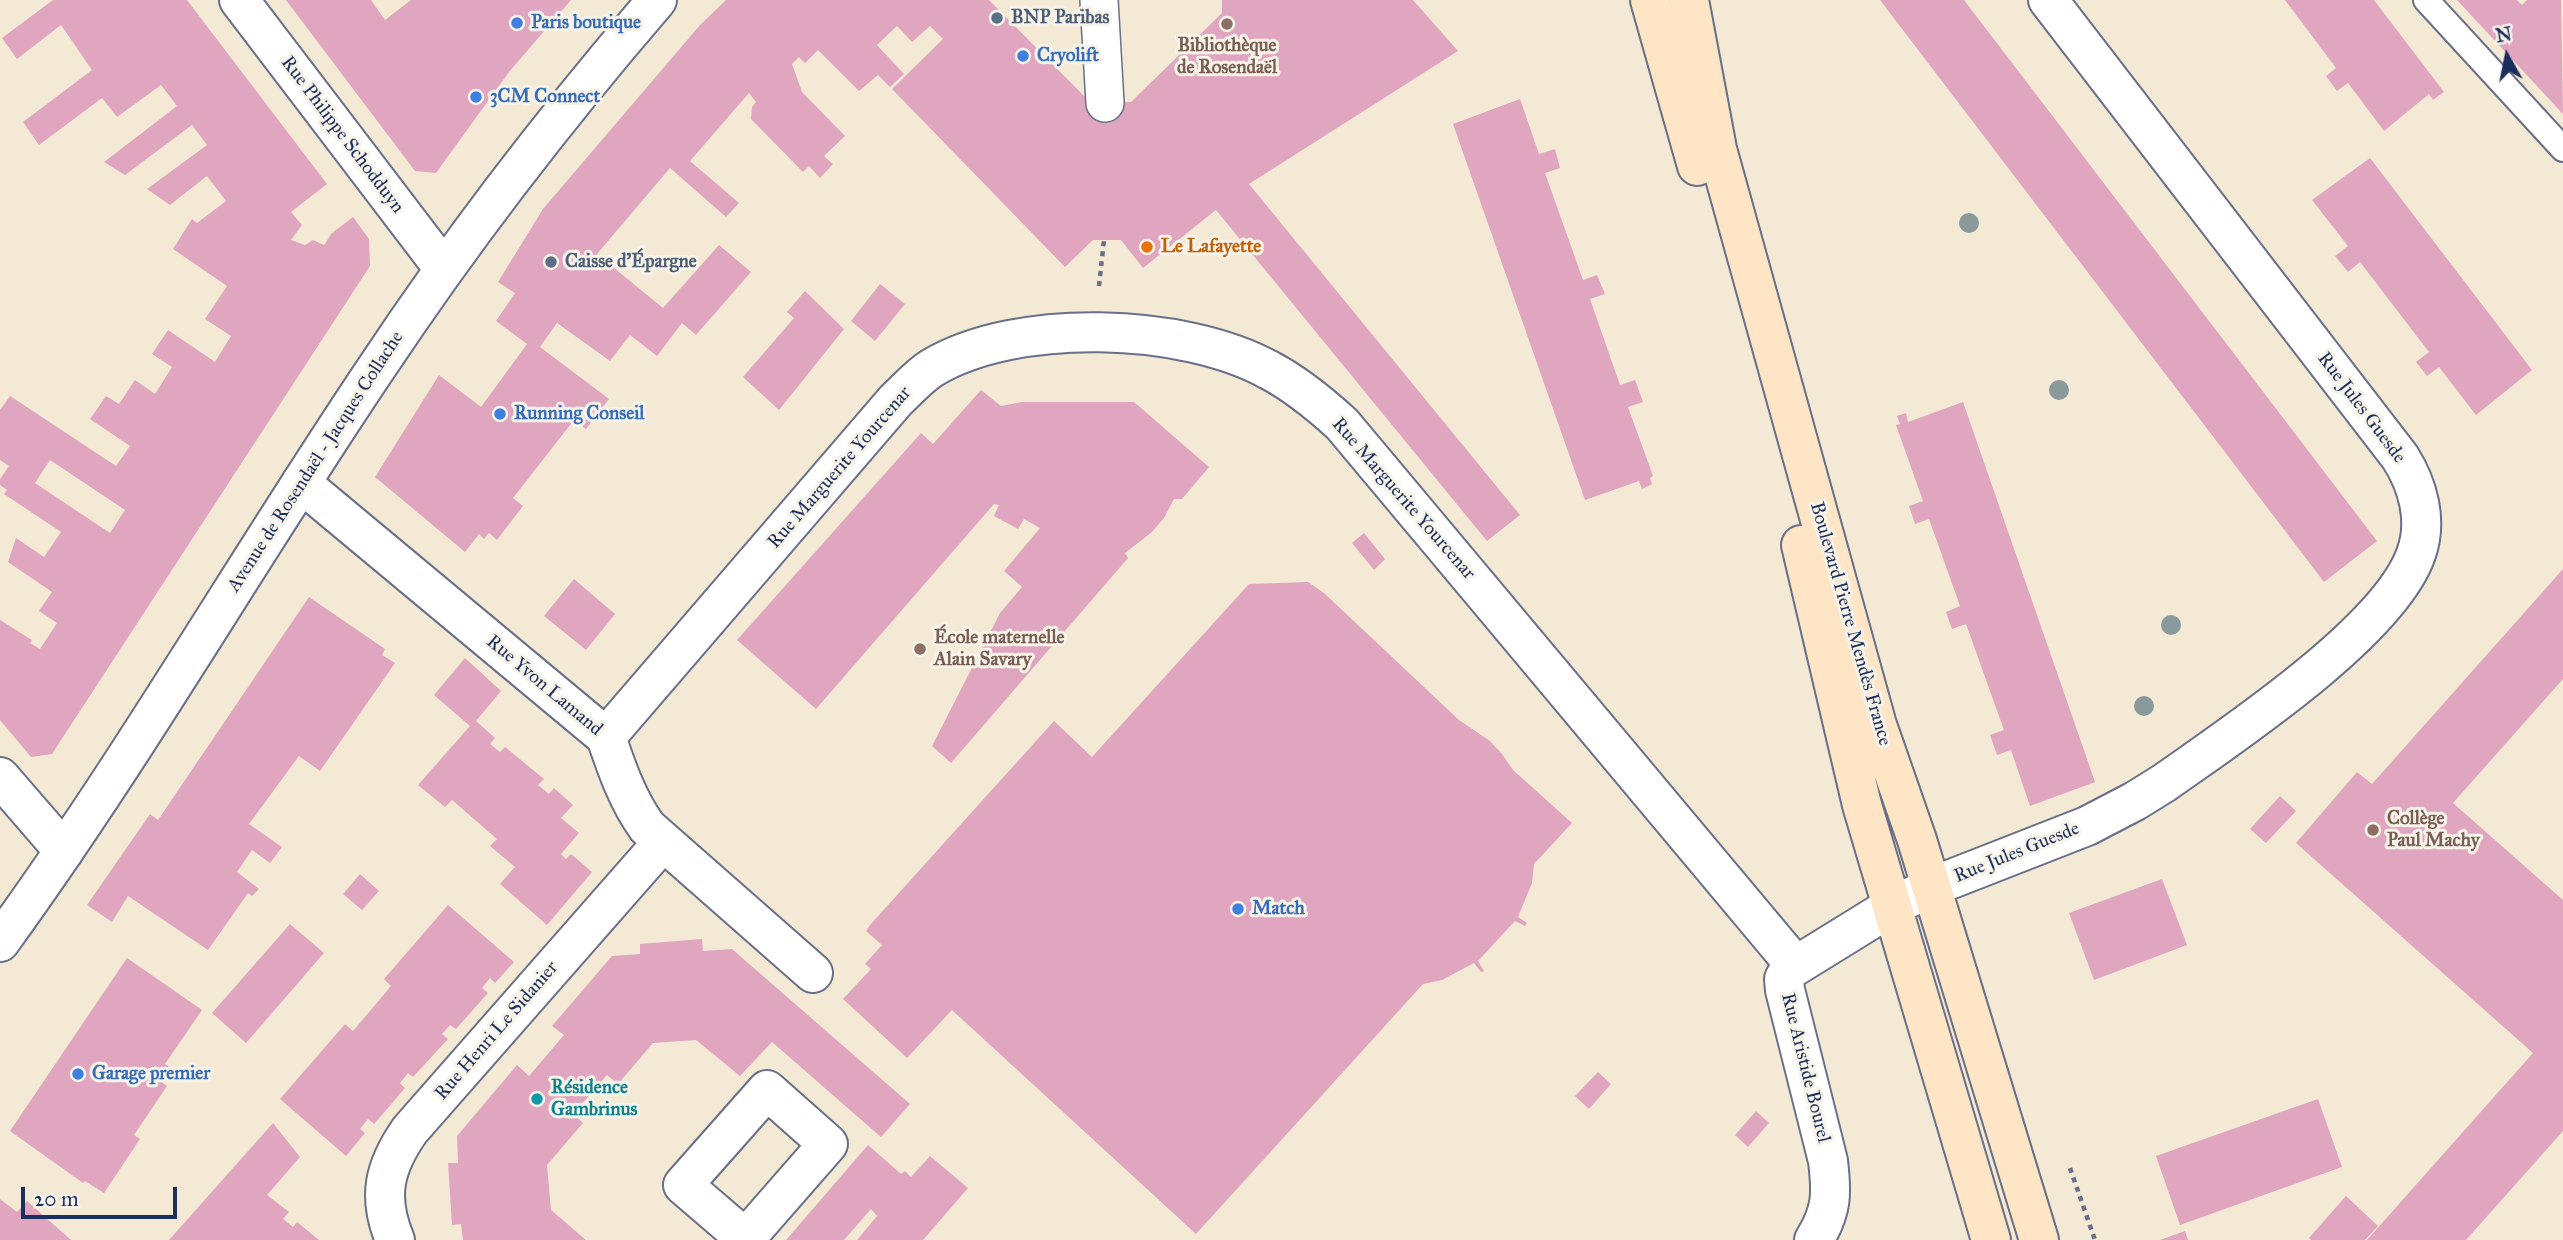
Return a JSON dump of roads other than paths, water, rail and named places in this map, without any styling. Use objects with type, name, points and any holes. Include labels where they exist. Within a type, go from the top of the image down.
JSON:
[{"type":"main road","name":"Boulevard Pierre Mendès France","points":[[1650,0],[1782,467],[1862,805],[1991,1240]]},
{"type":"main road","name":"Boulevard Pierre Mendès France","points":[[1689,0],[1723,170],[1874,714],[1931,887],[2039,1240]]},
{"type":"street","name":"Rue Philippe Schodduyn","points":[[239,0],[444,269]]},
{"type":"street","name":"Avenue de Rosendaël - Jacques Collache","points":[[0,942],[64,851],[377,366],[444,269],[524,162],[657,0]]},
{"type":"street","points":[[1099,0],[1105,103]]},
{"type":"street","name":"Rue Jules Guesde","points":[[1891,907],[1931,887],[2087,825],[2164,783],[2337,652],[2384,605],[2409,570],[2417,552],[2421,512],[2417,492],[2405,466],[2048,0]]},
{"type":"street","name":"Rue Marguerite Yourcenar","points":[[606,737],[896,400],[931,369],[976,348],[1001,342],[1095,332],[1146,335],[1198,344],[1268,369],[1310,396],[1342,424],[1796,965]]},
{"type":"street","name":"Rue Yvon Lamand","points":[[301,483],[606,737],[622,784],[647,827],[662,843],[813,973]]},
{"type":"street","points":[[0,776],[64,851]]},
{"type":"street","name":"Rue Henri Le Sidanier","points":[[395,1240],[384,1200],[388,1169],[410,1130],[662,843]]},
{"type":"street","name":"Rue Aristide Bourel","points":[[1814,1240],[1824,1224],[1831,1204],[1831,1184],[1828,1161],[1784,984],[1786,974],[1796,965],[1891,907]]},
{"type":"lane","points":[[2427,0],[2563,149]]},
{"type":"place","name":"BNP Paribas","points":[[997,18]]},
{"type":"place","name":"Paris boutique","points":[[517,23]]},
{"type":"place","name":"Bibliothèque de Rosendaël","points":[[1227,24]]},
{"type":"place","name":"Cryolift","points":[[1023,56]]},
{"type":"place","name":"3CM Connect","points":[[476,97]]},
{"type":"place","name":"Le Lafayette","points":[[1147,247]]},
{"type":"place","name":"Caisse d'Épargne","points":[[551,262]]},
{"type":"place","name":"Running Conseil","points":[[500,414]]},
{"type":"place","name":"École maternelle Alain Savary","points":[[920,649]]},
{"type":"place","name":"Collège Paul Machy","points":[[2373,830]]},
{"type":"place","name":"Match","points":[[1238,909]]},
{"type":"place","name":"Garage premier","points":[[78,1074]]},
{"type":"place","name":"Résidence Gambrinus","points":[[537,1099]]}]
